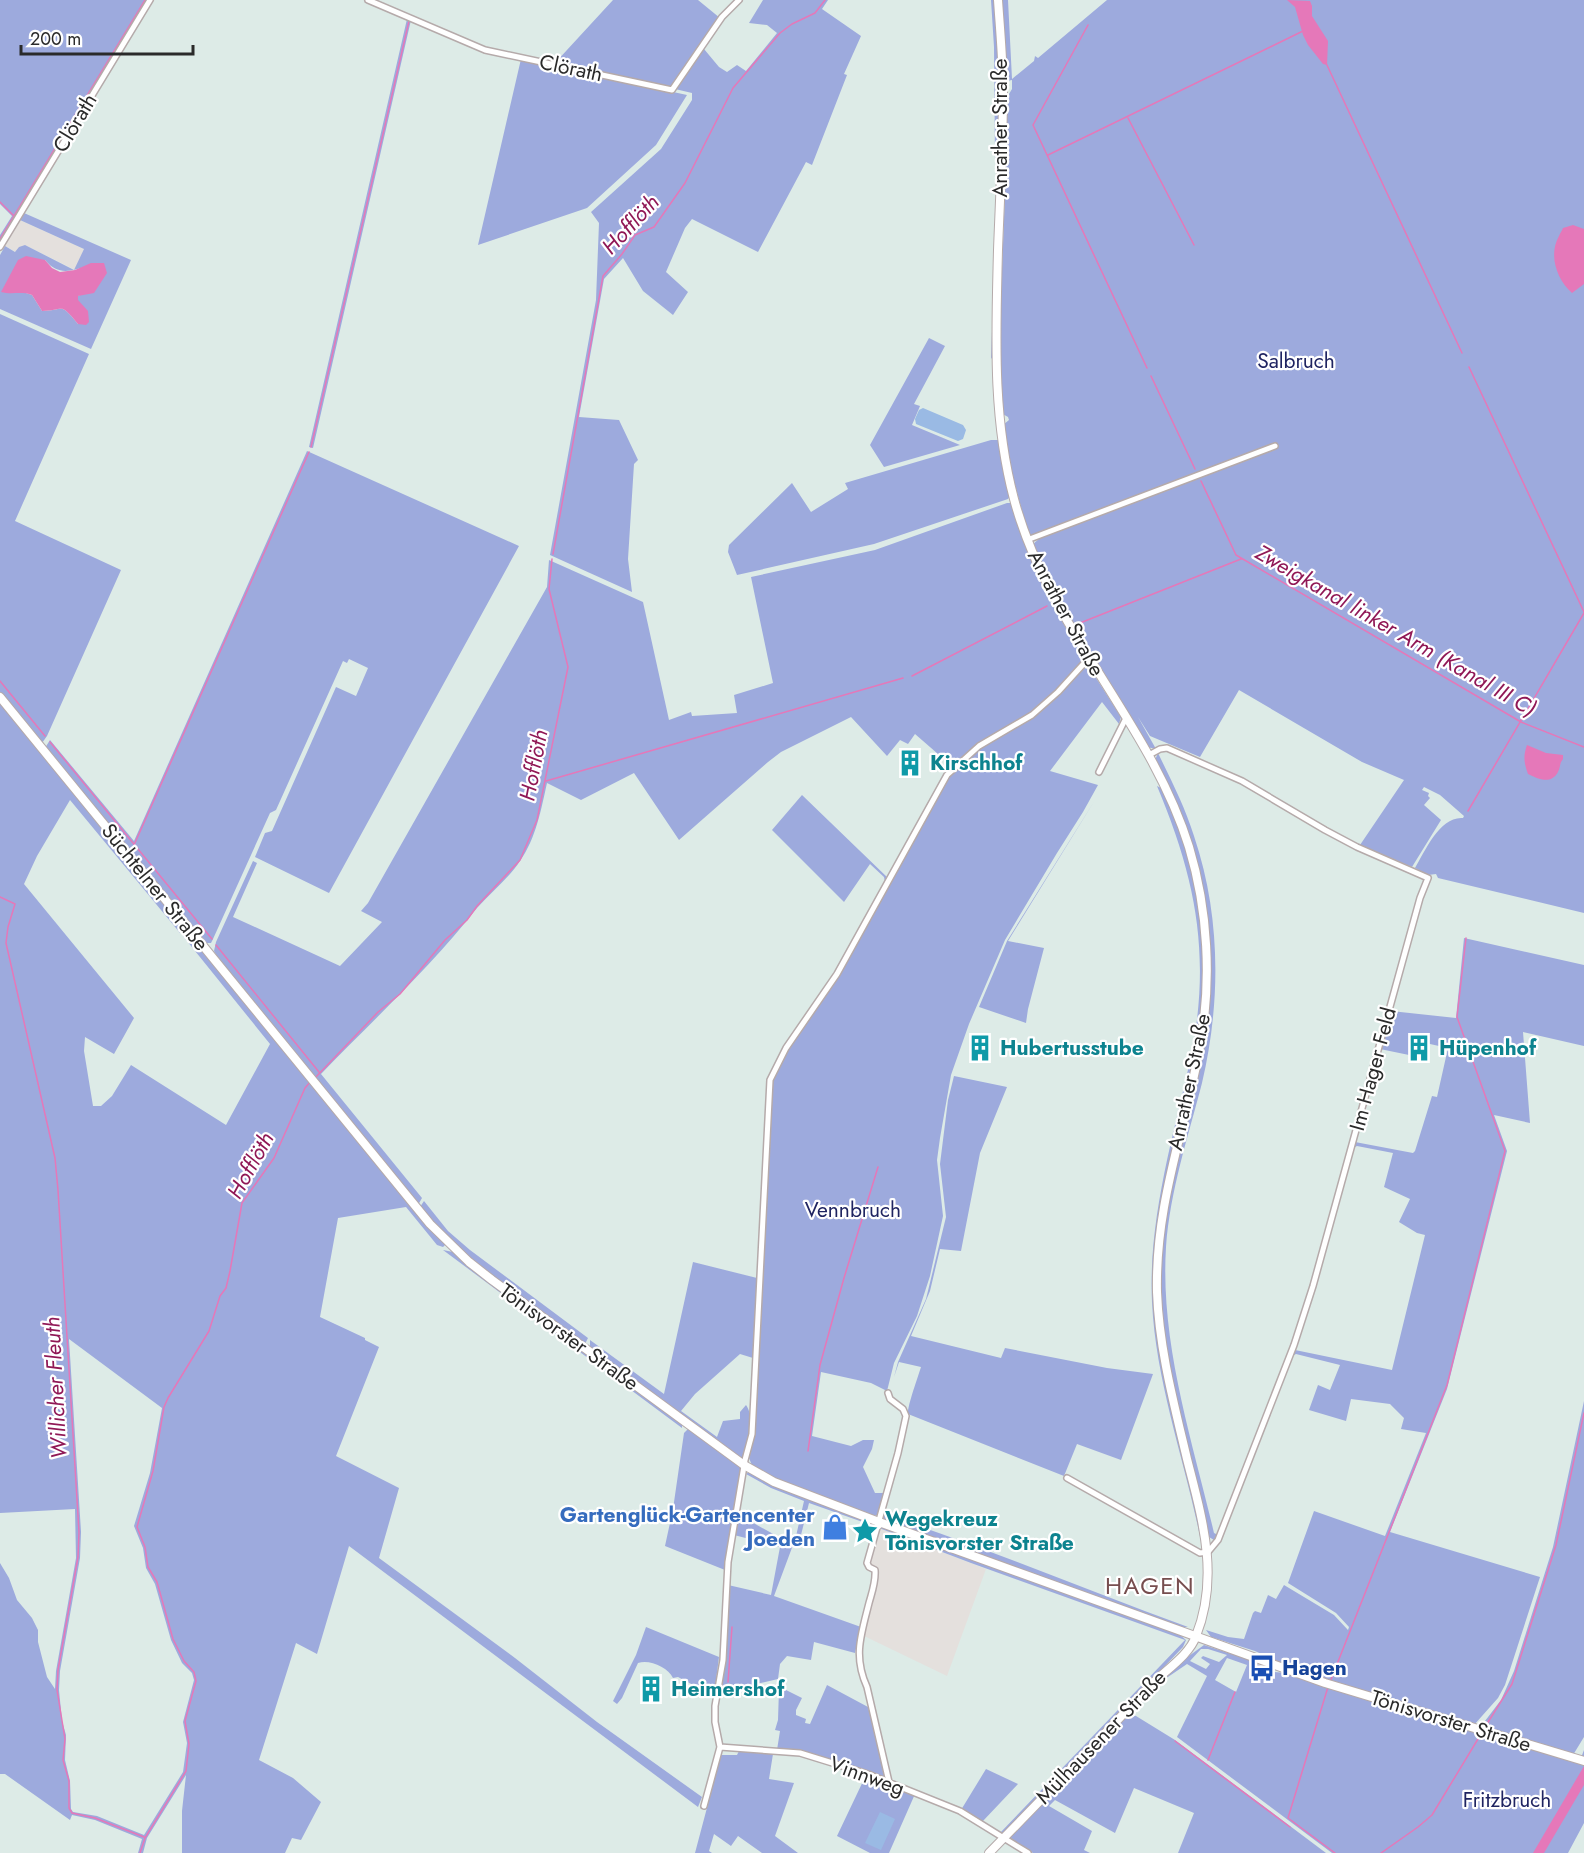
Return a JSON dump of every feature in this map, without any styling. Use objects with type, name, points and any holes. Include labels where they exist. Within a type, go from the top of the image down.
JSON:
[{"type":"main road","name":"Anrather Straße","points":[[998,0],[1003,87],[996,361],[1001,436],[1014,498],[1027,540],[1043,579],[1088,659],[1149,755],[1169,796],[1189,848],[1200,894],[1206,951],[1206,996],[1201,1043],[1160,1222],[1157,1276],[1158,1319],[1168,1379],[1205,1531],[1208,1552],[1206,1593],[1196,1636]]},
{"type":"main road","name":"Süchtelner Straße","points":[[0,697],[312,1080]]},
{"type":"main road","name":"Tönisvorster Straße","points":[[312,1080],[430,1224],[469,1262],[744,1466],[774,1482],[879,1522],[1329,1684],[1580,1760]]},
{"type":"main road","name":"Mülhausener Straße","points":[[989,1853],[1158,1677],[1189,1649],[1196,1636]]},
{"type":"street","name":"Clörath","points":[[0,247],[150,0]]},
{"type":"street","name":"Clörath","points":[[368,0],[484,50],[672,90],[723,17],[739,0]]},
{"type":"street","name":"Anrather Straße","points":[[1027,540],[1275,446]]},
{"type":"street","points":[[704,1806],[720,1747],[715,1722],[715,1706],[723,1660],[728,1562],[744,1466],[752,1434],[770,1080],[786,1048],[837,974],[947,775],[979,746],[1032,715],[1059,692],[1088,659]]},
{"type":"street","points":[[1100,772],[1126,718]]},
{"type":"street","name":"Im Hager Feld","points":[[1149,755],[1167,748],[1221,771],[1357,847],[1428,878],[1419,898],[1328,1232],[1294,1345],[1218,1540],[1208,1552]]},
{"type":"street","points":[[888,1393],[890,1399],[903,1409],[906,1416],[867,1563],[875,1570],[875,1580],[858,1654],[861,1675],[867,1687],[889,1782]]},
{"type":"street","points":[[1067,1478],[1200,1553],[1208,1552]]},
{"type":"street","name":"Vinnweg","points":[[720,1747],[800,1753],[839,1764],[960,1811],[1004,1838]]},
{"type":"street","points":[[1004,1838],[1028,1853]]},
{"type":"shaded area","points":[[1287,0],[1310,1],[1312,16],[1328,41],[1327,65],[1323,64],[1308,45],[1295,7]]},
{"type":"shaded area","points":[[20,220],[84,249],[75,270],[25,245],[16,252],[5,246]]},
{"type":"shaded area","points":[[1573,225],[1584,229],[1584,284],[1572,293],[1558,274],[1554,251],[1563,228]]},
{"type":"shaded area","points":[[26,256],[45,260],[52,268],[60,272],[75,270],[91,263],[104,263],[107,273],[94,293],[78,296],[78,300],[88,311],[89,322],[86,325],[78,324],[68,312],[62,309],[42,311],[32,295],[1,292],[18,260]]},
{"type":"shaded area","points":[[923,408],[963,425],[966,430],[963,439],[958,441],[916,424],[915,419],[919,410]]},
{"type":"shaded area","points":[[1527,745],[1546,753],[1563,755],[1555,776],[1544,780],[1528,774],[1524,760]]},
{"type":"shaded area","points":[[879,1528],[986,1569],[947,1676],[862,1635],[875,1570],[869,1563]]},
{"type":"shaded area","points":[[1584,1766],[1584,1785],[1544,1853],[1533,1853]]},
{"type":"shaded area","points":[[880,1812],[895,1819],[881,1850],[865,1843]]},
{"type":"green space","points":[[0,0],[147,0],[0,243],[0,235],[12,216],[0,204]]},
{"type":"green space","points":[[613,0],[698,0],[720,18],[671,88],[555,63]]},
{"type":"green space","points":[[763,0],[828,0],[822,9],[861,36],[844,74],[847,75],[812,165],[806,162],[758,252],[692,219],[685,228],[666,272],[688,292],[673,315],[643,291],[623,258],[604,279],[579,417],[619,420],[638,460],[634,464],[628,559],[632,592],[550,555],[596,300],[599,223],[591,212],[661,149],[692,100],[692,93],[675,89],[704,49],[719,67],[727,72],[737,65],[746,71],[777,33],[767,25],[749,23]]},
{"type":"green space","points":[[991,0],[994,0],[999,77],[1000,163],[993,356],[991,359],[998,164],[995,162],[994,47]]},
{"type":"green space","name":"Salbruch","points":[[1000,0],[1008,0],[1012,79],[1034,61],[1035,56],[1038,58],[1107,0],[1584,0],[1584,913],[1438,878],[1436,874],[1428,875],[1415,868],[1440,828],[1464,816],[1440,795],[1424,787],[1422,790],[1429,793],[1430,798],[1424,805],[1441,820],[1412,867],[1360,845],[1404,780],[1362,762],[1239,690],[1200,757],[1150,736],[1138,717],[1156,749],[1147,747],[1080,641],[1048,581],[1032,545],[1041,537],[1033,537],[1029,534],[1008,453],[1003,425],[1009,420],[1001,413],[1000,322],[1006,99],[1012,89],[1012,80],[1007,81],[1005,78]]},
{"type":"green space","points":[[407,19],[411,20],[313,448],[309,447]]},
{"type":"green space","points":[[521,59],[687,95],[656,145],[587,208],[478,245]]},
{"type":"green space","points":[[24,213],[131,260],[91,349],[0,309],[0,255],[5,246],[15,252],[19,247],[25,245],[74,270],[84,249],[20,220]],"holes":[[[45,260],[59,270],[66,271],[104,263],[82,294],[78,296],[78,324],[68,312],[62,309],[42,311],[32,295],[23,292]]]},
{"type":"green space","points":[[0,314],[89,354],[15,521],[121,570],[42,743],[0,692]]},
{"type":"green space","points":[[929,338],[945,346],[914,404],[920,406],[912,425],[960,445],[884,467],[870,445]]},
{"type":"green space","points":[[991,440],[998,440],[1010,496],[1008,499],[874,544],[737,575],[728,552],[729,545],[792,483],[811,512],[848,489],[845,483]]},
{"type":"green space","points":[[307,451],[519,546],[329,893],[255,857],[265,833],[272,831],[336,687],[356,696],[368,668],[349,659],[347,663],[343,661],[276,810],[270,813],[213,939],[211,943],[207,943],[45,748],[50,740],[134,841]]},
{"type":"green space","name":"Vennbruch","points":[[1012,503],[1042,580],[1081,653],[1082,660],[1076,668],[1079,671],[1084,668],[1091,670],[1121,717],[1119,724],[1102,702],[1050,771],[1098,785],[1005,940],[969,1024],[951,1075],[937,1160],[943,1216],[930,1276],[917,1316],[894,1363],[887,1391],[871,1383],[821,1372],[812,1436],[851,1446],[863,1440],[874,1440],[863,1467],[875,1493],[884,1493],[877,1515],[874,1516],[784,1484],[753,1468],[749,1458],[755,1430],[772,1082],[788,1050],[842,970],[953,767],[915,734],[908,744],[900,740],[887,756],[851,717],[781,752],[679,840],[634,773],[581,800],[547,783],[534,833],[526,852],[516,867],[421,972],[321,1074],[422,1198],[418,1205],[446,1244],[443,1247],[437,1245],[406,1207],[338,1218],[320,1317],[379,1347],[336,1456],[399,1488],[379,1558],[515,1658],[597,1722],[702,1797],[698,1807],[349,1546],[317,1654],[296,1643],[259,1760],[293,1778],[321,1802],[301,1840],[292,1838],[285,1853],[182,1853],[182,1811],[186,1775],[147,1838],[143,1853],[138,1853],[142,1839],[95,1820],[72,1815],[70,1820],[5,1774],[0,1774],[0,1563],[9,1578],[17,1600],[32,1618],[38,1630],[38,1642],[47,1677],[55,1689],[56,1671],[76,1558],[75,1509],[0,1513],[0,701],[181,925],[180,933],[70,800],[37,856],[24,884],[134,1018],[114,1054],[85,1037],[84,1051],[93,1106],[101,1106],[112,1096],[131,1065],[226,1125],[270,1044],[183,936],[186,933],[190,935],[313,1077],[217,956],[214,951],[216,942],[253,861],[257,863],[233,917],[340,966],[382,922],[361,911],[368,903],[547,587],[549,560],[643,602],[669,720],[691,712],[692,716],[737,713],[734,695],[773,683],[751,577],[875,550]],"holes":[[[69,1339],[162,1408],[150,1473],[134,1526],[143,1548],[146,1568],[155,1584],[171,1640],[182,1663],[192,1673],[194,1680],[183,1722],[187,1743],[183,1772],[144,1835],[97,1816],[73,1812],[71,1809],[70,1781],[65,1760],[66,1735],[62,1721],[59,1690],[60,1671],[80,1558],[81,1532]]]},
{"type":"green space","points":[[1158,753],[1194,836],[1203,866],[1213,928],[1215,990],[1213,1021],[1202,1083],[1171,1205],[1165,1283],[1173,1355],[1214,1533],[1218,1535],[1214,1540],[1209,1537],[1174,1391],[1162,1318],[1160,1282],[1165,1212],[1204,1041],[1203,898],[1155,760]]},
{"type":"green space","points":[[1157,786],[1163,789],[1192,871],[1200,921],[1204,977],[1198,1041],[1158,1216],[1155,1247],[1155,1304],[1205,1542],[1202,1547],[1159,1364],[1152,1302],[1154,1237],[1158,1205],[1193,1047],[1200,978],[1196,914],[1190,883]]},
{"type":"green space","points":[[802,795],[888,878],[885,882],[884,877],[870,864],[844,902],[772,830]]},
{"type":"green space","points":[[1095,800],[1008,941],[1044,948],[1026,1023],[979,1007],[1007,941]]},
{"type":"green space","points":[[1464,938],[1584,965],[1584,1046],[1523,1032],[1530,1123],[1494,1115],[1507,1151],[1447,1389],[1390,1532],[1540,1577],[1505,1685],[1498,1698],[1474,1725],[1289,1667],[1255,1651],[1211,1637],[1206,1630],[1244,1639],[1253,1613],[1255,1611],[1261,1613],[1268,1595],[1276,1599],[1284,1585],[1334,1615],[1348,1630],[1349,1627],[1336,1613],[1288,1583],[1314,1511],[1385,1536],[1426,1433],[1401,1429],[1404,1418],[1390,1404],[1351,1399],[1346,1421],[1309,1410],[1318,1385],[1330,1390],[1340,1365],[1296,1354],[1292,1356],[1295,1350],[1392,1370],[1425,1235],[1399,1222],[1410,1199],[1384,1187],[1393,1153],[1357,1146],[1353,1148],[1355,1142],[1413,1153],[1415,1151],[1432,1096],[1437,1097],[1448,1048],[1412,1040],[1409,1055],[1380,1049],[1391,1011],[1456,1018]]},
{"type":"green space","points":[[954,1076],[1007,1087],[980,1153],[961,1251],[940,1249],[930,1291],[911,1336],[1001,1358],[1005,1348],[1107,1368],[1153,1374],[1121,1460],[1077,1444],[1064,1476],[908,1414],[921,1367],[899,1362],[894,1377],[898,1362],[926,1299],[946,1217],[940,1164],[948,1100]]},
{"type":"green space","points":[[424,1201],[448,1231],[588,1338],[586,1342],[581,1343],[469,1258],[420,1207]]},
{"type":"green space","points":[[443,1250],[453,1252],[488,1281],[682,1424],[682,1428]]},
{"type":"green space","points":[[693,1262],[757,1278],[753,1358],[740,1354],[695,1394],[681,1411],[717,1437],[723,1421],[740,1419],[740,1412],[746,1405],[751,1424],[743,1458],[738,1458],[590,1348],[590,1340],[664,1394]]},
{"type":"green space","name":"Fritzbruch","points":[[1584,1401],[1584,1737],[1573,1755],[1579,1763],[1584,1750],[1584,1823],[1568,1853],[1332,1853],[1177,1737],[1207,1676],[1187,1664],[1165,1679],[1134,1711],[1132,1707],[1171,1669],[1204,1645],[1244,1658],[1274,1672],[1287,1673],[1326,1686],[1478,1727],[1501,1700],[1514,1671],[1553,1547]],"holes":[[[1201,1649],[1208,1649],[1227,1655],[1219,1662],[1203,1656],[1201,1658],[1210,1664],[1206,1669],[1190,1661]],[[1227,1658],[1247,1665],[1236,1692],[1215,1680]]]},
{"type":"green space","points":[[688,1429],[742,1468],[725,1570],[665,1546],[684,1433]]},
{"type":"green space","points":[[749,1472],[782,1489],[873,1522],[874,1526],[809,1503],[798,1547],[794,1545],[804,1501],[771,1488],[746,1474]]},
{"type":"green space","points":[[883,1514],[1188,1627],[1181,1627],[887,1522]]},
{"type":"green space","points":[[739,1515],[793,1545],[774,1596],[861,1627],[855,1653],[814,1642],[811,1660],[787,1656],[780,1664],[778,1679],[722,1692],[728,1585],[771,1595],[780,1547],[734,1535]]},
{"type":"green space","points":[[880,1526],[1180,1635],[1186,1640],[1183,1647],[1004,1834],[1000,1833],[1185,1640],[971,1563],[879,1528]]},
{"type":"green space","points":[[646,1627],[719,1657],[714,1696],[678,1677],[673,1678],[667,1670],[658,1665],[642,1662],[638,1663],[622,1698],[617,1704],[613,1701],[636,1655]]},
{"type":"green space","points":[[827,1685],[868,1707],[887,1780],[830,1760],[777,1750],[780,1731],[775,1730],[778,1720],[779,1689],[784,1689],[802,1698],[796,1715],[806,1719],[805,1723],[810,1724]]},
{"type":"green space","points":[[1126,1714],[1136,1716],[1175,1740],[1326,1853],[1178,1853],[1194,1813],[1134,1788],[1115,1833],[1055,1800],[1049,1806],[1092,1831],[1084,1850],[1090,1853],[1033,1853],[1012,1840],[1010,1835]]},
{"type":"green space","points":[[739,1751],[773,1754],[769,1779],[794,1783],[775,1836],[798,1853],[762,1853],[738,1836],[731,1846],[714,1834],[709,1851],[712,1853],[695,1853],[721,1755],[737,1755]]},
{"type":"green space","points":[[986,1769],[1018,1784],[982,1822],[961,1810]]},
{"type":"green space","points":[[866,1775],[915,1794],[889,1853],[870,1853],[837,1836]]},
{"type":"waterway","name":"Willicher Fleuth","points":[[0,239],[145,0]]},
{"type":"waterway","name":"Hofflöth","points":[[553,554],[603,276],[635,235],[654,227],[685,183],[733,88],[780,33],[792,24],[815,13],[825,0]]},
{"type":"waterway","points":[[311,447],[409,21]]},
{"type":"waterway","name":"Zweigkanal linker Arm (Kanal III C)","points":[[1088,25],[1033,125],[1147,368]]},
{"type":"waterway","points":[[1048,155],[1303,31]]},
{"type":"waterway","points":[[1326,63],[1462,353]]},
{"type":"waterway","points":[[1128,118],[1194,245]]},
{"type":"waterway","points":[[0,202],[14,216]]},
{"type":"waterway","points":[[1469,367],[1584,612]]},
{"type":"waterway","name":"Zweigkanal linker Arm (Kanal III C)","points":[[1151,376],[1195,469]]},
{"type":"waterway","points":[[134,845],[309,452]]},
{"type":"waterway","name":"Zweigkanal linker Arm (Kanal III C)","points":[[1201,481],[1236,555],[1521,722],[1584,747]]},
{"type":"waterway","name":"Hofflöth","points":[[315,1078],[378,1012],[400,994],[445,940],[467,920],[520,860],[537,820],[568,667],[549,589],[552,559]]},
{"type":"waterway","points":[[1080,623],[1241,559]]},
{"type":"waterway","points":[[912,676],[1047,606]]},
{"type":"waterway","points":[[1468,811],[1584,613]]},
{"type":"waterway","points":[[546,781],[903,678]]},
{"type":"waterway","points":[[0,681],[45,736]]},
{"type":"waterway","points":[[50,742],[212,939]]},
{"type":"waterway","name":"Willicher Fleuth","points":[[0,897],[15,904],[6,943],[55,1158],[58,1190],[79,1532],[78,1557],[58,1670],[57,1690],[65,1739],[63,1760],[69,1781],[69,1808],[72,1813],[95,1818],[144,1837]]},
{"type":"waterway","points":[[1330,1682],[1447,1385],[1505,1151],[1457,1017],[1466,938]]},
{"type":"waterway","points":[[216,945],[319,1072]]},
{"type":"waterway","name":"Hofflöth","points":[[140,1853],[145,1838],[186,1771],[189,1744],[185,1721],[196,1681],[194,1672],[184,1661],[173,1639],[157,1582],[148,1567],[145,1547],[137,1527],[153,1471],[164,1407],[209,1331],[220,1296],[226,1288],[242,1203],[274,1158],[305,1088],[311,1081]]},
{"type":"waterway","points":[[808,1451],[820,1365],[878,1167]]},
{"type":"waterway","name":"Zweigkanal linker Arm (Kanal III C)","points":[[1485,1727],[1512,1684],[1556,1545],[1584,1413]]},
{"type":"waterway","points":[[728,1682],[732,1627]]},
{"type":"waterway","points":[[1328,1687],[1288,1818],[1335,1853]]},
{"type":"waterway","points":[[1208,1760],[1235,1692]]},
{"type":"waterway","name":"Zweigkanal linker Arm (Kanal III C)","points":[[1381,1853],[1432,1815],[1481,1734]]},
{"type":"waterway","points":[[1175,1741],[1290,1827]]},
{"type":"place","name":"Kirschhof","points":[[910,763]]},
{"type":"place","name":"Hubertusstube","points":[[980,1048]]},
{"type":"place","name":"Hüpenhof","points":[[1419,1048]]},
{"type":"place","name":"Gartenglück-Gartencenter Joeden","points":[[835,1527]]},
{"type":"place","name":"Wegekreuz Tönisvorster Straße","points":[[865,1531]]},
{"type":"place","name":"Hagen","points":[[1262,1668]]},
{"type":"place","name":"Heimershof","points":[[651,1689]]},
{"type":"district","name":"HAGEN","points":[[1150,1585]]}]
